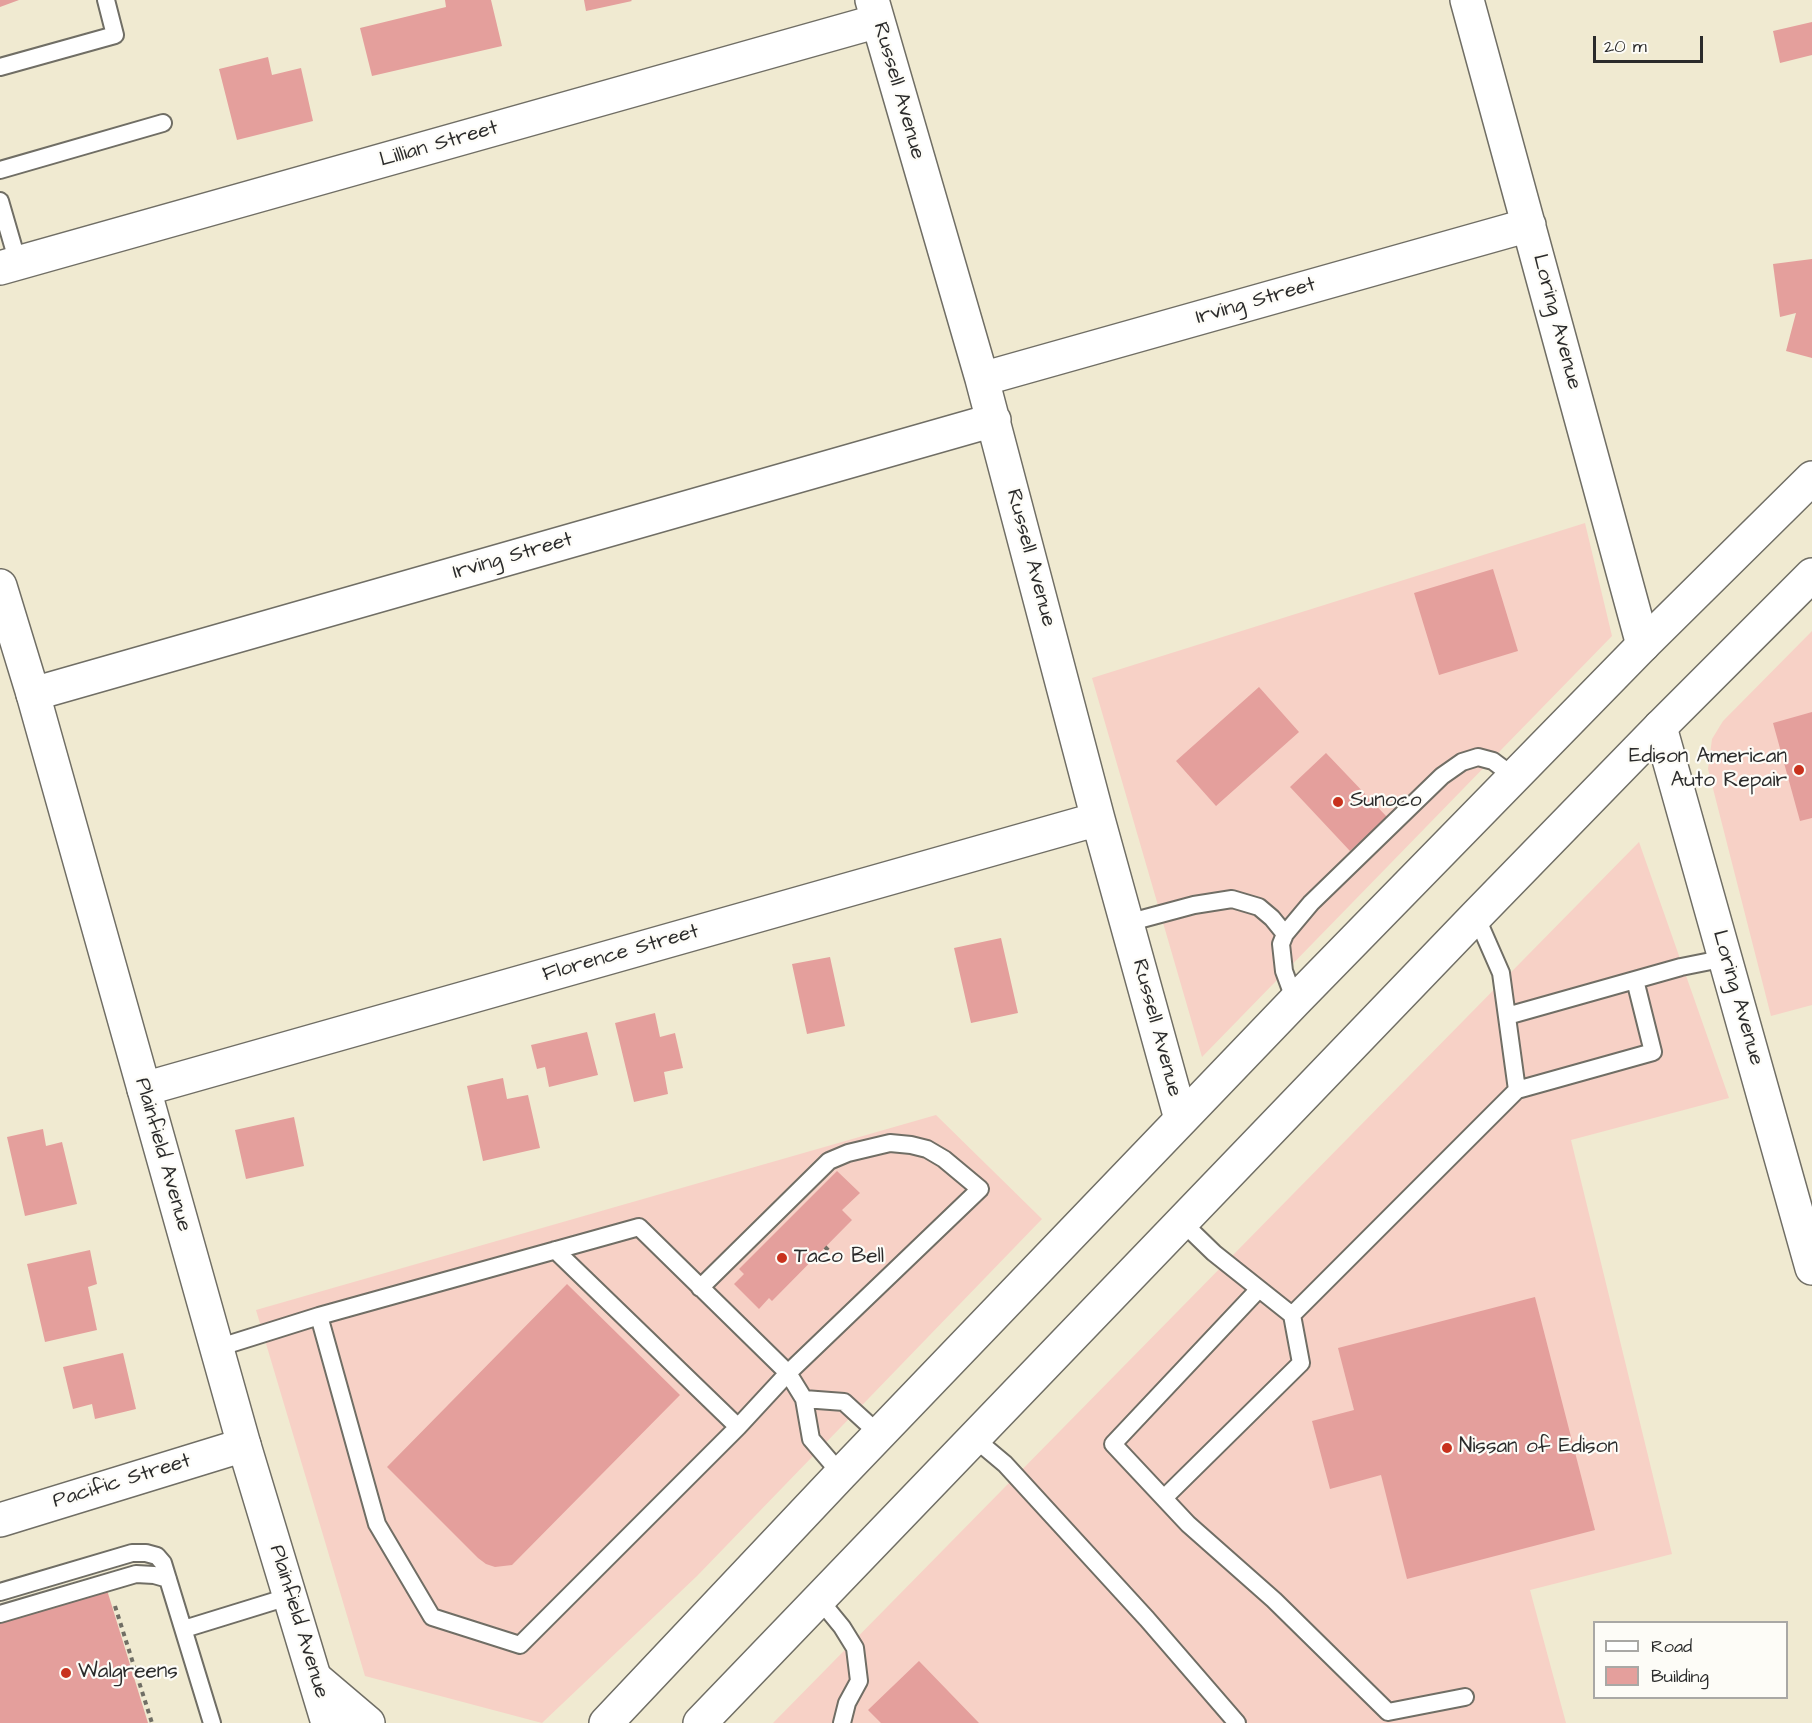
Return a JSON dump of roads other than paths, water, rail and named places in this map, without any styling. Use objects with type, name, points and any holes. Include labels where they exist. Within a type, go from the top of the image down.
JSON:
[{"type":"main road","name":"Loring Avenue","points":[[1467,0],[1643,645]]},
{"type":"main road","name":"Lillian Street","points":[[9,266],[875,11]]},
{"type":"main road","name":"Russell Avenue","points":[[875,11],[994,420],[1098,819],[1181,1119]]},
{"type":"main road","name":"Irving Street","points":[[982,379],[1529,225]]},
{"type":"main road","name":"Irving Street","points":[[33,694],[994,420]]},
{"type":"main road","points":[[606,1723],[879,1434],[1295,1001],[1513,776],[1812,478]]},
{"type":"main road","points":[[700,1723],[1476,916],[1812,575]]},
{"type":"main road","name":"Plainfield Avenue","points":[[0,586],[33,694],[244,1446],[328,1723]]},
{"type":"main road","name":"Loring Avenue","points":[[1660,728],[1812,1268]]},
{"type":"main road","name":"Florence Street","points":[[144,1089],[1098,819]]},
{"type":"main road","name":"Pacific Street","points":[[0,1520],[244,1446]]},
{"type":"main road","points":[[315,1678],[368,1723]]},
{"type":"main road","points":[[595,1723],[630,1700]]},
{"type":"lane","points":[[0,67],[116,34],[106,0]]},
{"type":"lane","points":[[0,170],[163,123]]},
{"type":"lane","points":[[0,201],[9,266]]},
{"type":"lane","points":[[1295,1001],[1281,959],[1281,944],[1285,934],[1311,903],[1442,776],[1462,762],[1478,757],[1493,761],[1513,776]]},
{"type":"lane","points":[[1127,923],[1194,905],[1232,899],[1258,907],[1272,918],[1285,934]]},
{"type":"lane","points":[[1476,916],[1501,973],[1517,1090]]},
{"type":"lane","points":[[1507,1016],[1635,980],[1726,958]]},
{"type":"lane","points":[[1292,1315],[1517,1090],[1653,1052],[1635,980]]},
{"type":"lane","points":[[319,1316],[377,1524],[432,1617],[520,1645],[738,1427],[788,1373],[980,1189],[944,1159],[927,1149],[890,1143],[848,1153],[829,1161],[700,1288]]},
{"type":"lane","points":[[1164,1498],[1301,1363],[1292,1315],[1214,1253],[1182,1222]]},
{"type":"lane","points":[[217,1348],[319,1316],[639,1227],[788,1373],[804,1399],[811,1439],[842,1474]]},
{"type":"lane","points":[[555,1250],[738,1427]]},
{"type":"lane","points":[[1259,1289],[1113,1444],[1188,1524],[1274,1600],[1388,1712],[1465,1697]]},
{"type":"lane","points":[[804,1399],[844,1402],[879,1434]]},
{"type":"lane","points":[[974,1438],[1005,1464],[1147,1619],[1237,1723]]},
{"type":"lane","points":[[0,1592],[132,1553],[157,1556],[163,1563],[212,1723]]},
{"type":"lane","points":[[0,1614],[136,1574],[168,1579]]},
{"type":"lane","points":[[184,1629],[291,1596]]},
{"type":"lane","points":[[819,1599],[855,1648],[859,1681],[847,1703],[842,1723]]},
{"type":"place","name":"Edison American Auto Repair","points":[[1799,770]]},
{"type":"place","name":"Sunoco","points":[[1338,802]]},
{"type":"place","name":"Taco Bell","points":[[782,1258]]},
{"type":"place","name":"Nissan of Edison","points":[[1447,1448]]},
{"type":"place","name":"Walgreens","points":[[66,1673]]}]
